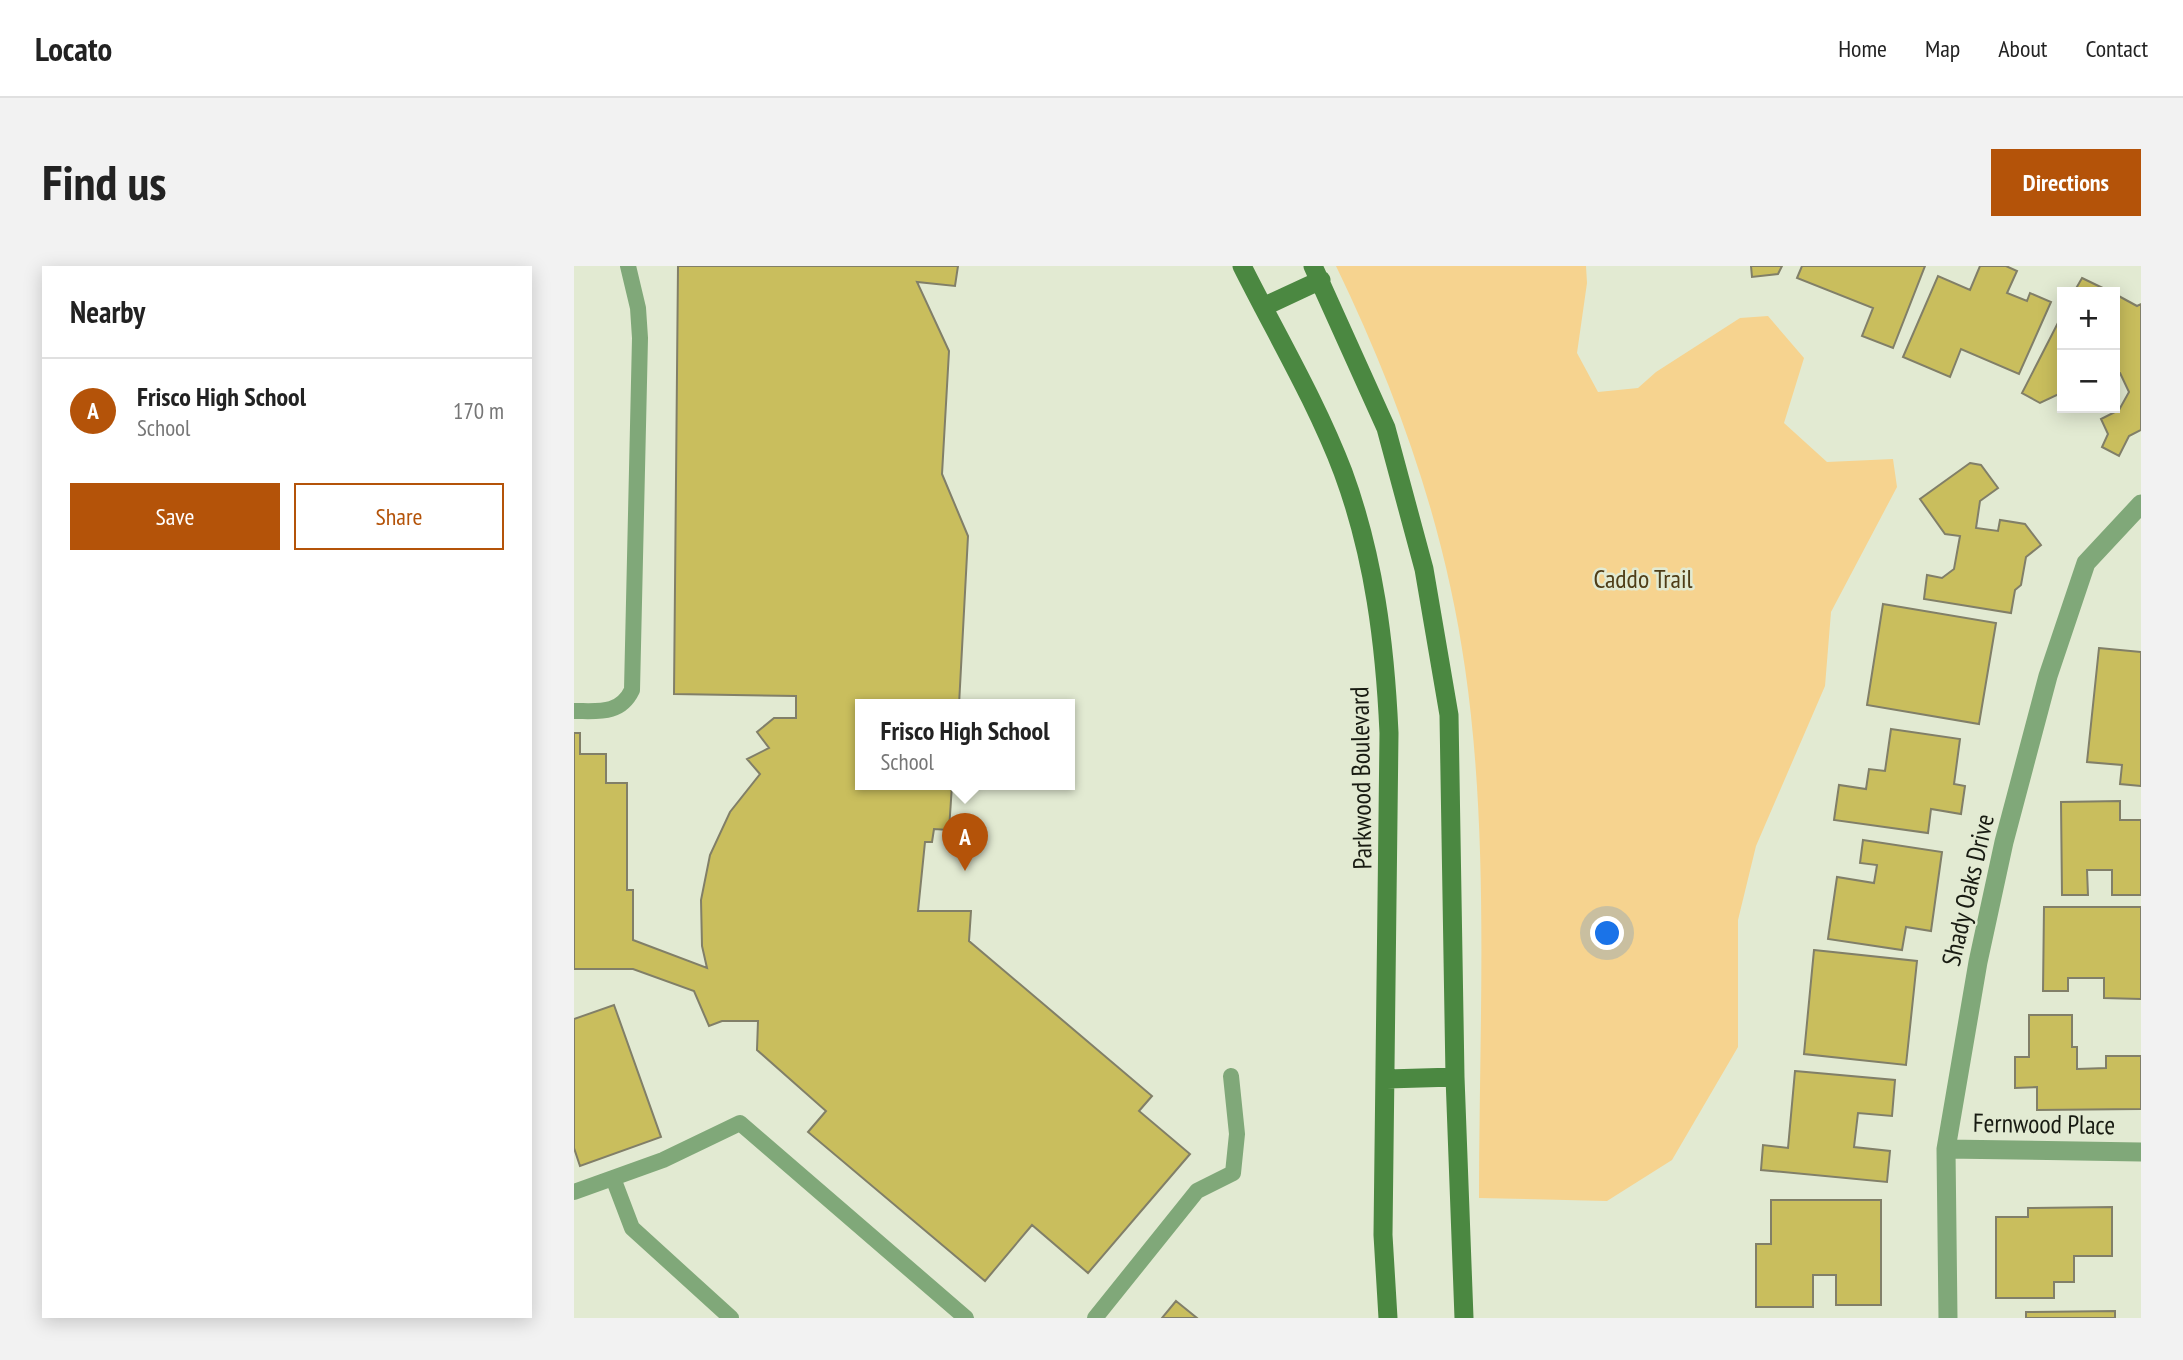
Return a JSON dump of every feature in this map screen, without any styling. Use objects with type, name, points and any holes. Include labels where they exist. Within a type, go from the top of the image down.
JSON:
[{"type":"main road","name":"Parkwood Boulevard","points":[[1242,266],[1323,425],[1343,472],[1361,527],[1385,652],[1389,733],[1387,1079],[1383,1235],[1388,1318]]},
{"type":"main road","points":[[1263,307],[1317,273],[1386,428],[1416,534],[1449,715],[1455,1077],[1464,1318]]},
{"type":"main road","points":[[1387,1079],[1455,1077]]},
{"type":"street","name":"Shady Oaks Drive","points":[[1948,1318],[1946,1149],[1978,962],[2004,842],[2048,676],[2086,563],[2141,504]]},
{"type":"street","name":"Fernwood Place","points":[[1946,1149],[2141,1152]]},
{"type":"lane","points":[[574,711],[611,710],[628,699],[632,690],[640,338],[638,308],[628,266]]},
{"type":"lane","points":[[1095,1318],[1197,1191],[1233,1173],[1237,1134],[1231,1076]]},
{"type":"lane","points":[[574,1192],[663,1160],[740,1124],[966,1318]]},
{"type":"lane","points":[[612,1178],[632,1228],[731,1318]]},
{"type":"green space","name":"Caddo Trail","points":[[1336,266],[1586,266],[1587,283],[1577,353],[1598,392],[1638,388],[1656,372],[1740,318],[1768,316],[1804,358],[1784,423],[1827,462],[1893,459],[1897,487],[1831,612],[1825,686],[1756,846],[1738,920],[1738,1047],[1672,1160],[1607,1201],[1479,1198],[1480,865],[1473,733],[1465,668],[1445,564],[1416,462],[1380,363]]},
{"type":"building","points":[[678,266],[958,266],[955,286],[917,282],[949,351],[942,474],[968,536],[959,699],[855,699],[855,790],[952,790],[949,830],[934,829],[932,842],[925,842],[918,911],[971,911],[969,941],[1152,1096],[1139,1111],[1190,1154],[1088,1273],[1032,1225],[985,1281],[808,1132],[826,1111],[757,1050],[758,1021],[722,1021],[709,1026],[694,991],[633,969],[574,969],[574,733],[580,733],[580,754],[606,754],[606,783],[627,783],[627,890],[633,890],[633,940],[707,968],[702,946],[701,900],[710,855],[730,812],[760,774],[747,759],[769,748],[757,732],[774,718],[796,718],[796,696],[674,694]]},
{"type":"building","points":[[1751,266],[1782,266],[1778,274],[1752,277]]},
{"type":"building","points":[[1802,266],[1925,266],[1893,348],[1862,336],[1873,308],[1797,278]]},
{"type":"building","points":[[1980,266],[2006,266],[2017,271],[2007,293],[2027,301],[2030,293],[2051,302],[2019,374],[1961,349],[1950,377],[1903,357],[1938,276],[1970,290]]},
{"type":"building","points":[[2082,278],[2101,287],[2077,287]]},
{"type":"building","points":[[2120,297],[2137,306],[2141,304],[2141,430],[2129,436],[2119,456],[2102,447],[2108,434],[2101,419],[2113,413],[2120,413],[2129,392],[2120,373]]},
{"type":"building","points":[[2057,325],[2057,395],[2040,403],[2022,393]]},
{"type":"building","points":[[1970,463],[1981,465],[1998,488],[1980,501],[1976,528],[1998,531],[2000,520],[2025,524],[2041,545],[2026,557],[2021,585],[2015,590],[2011,613],[1924,599],[1927,575],[1942,578],[1954,569],[1960,536],[1945,534],[1920,499]]},
{"type":"building","points":[[1883,604],[1996,623],[1979,724],[1867,705]]},
{"type":"building","points":[[2099,648],[2141,652],[2141,786],[2120,784],[2122,765],[2087,762]]},
{"type":"building","points":[[1891,729],[1960,739],[1954,784],[1965,786],[1961,814],[1931,809],[1928,833],[1834,820],[1839,785],[1866,789],[1869,769],[1885,771]]},
{"type":"building","points":[[2120,801],[2120,820],[2141,820],[2141,895],[2112,895],[2112,870],[2087,870],[2088,895],[2062,895],[2061,802]]},
{"type":"building","points":[[1863,840],[1942,852],[1931,931],[1906,927],[1902,950],[1828,939],[1837,877],[1874,883],[1877,865],[1860,863]]},
{"type":"building","points":[[2044,907],[2141,907],[2141,999],[2104,998],[2104,978],[2068,978],[2068,991],[2043,991]]},
{"type":"building","points":[[1814,950],[1917,961],[1906,1065],[1804,1054]]},
{"type":"building","points":[[614,1005],[661,1137],[580,1166],[574,1148],[574,1019]]},
{"type":"building","points":[[2029,1015],[2072,1015],[2072,1047],[2077,1047],[2077,1069],[2106,1068],[2106,1056],[2141,1056],[2141,1109],[2037,1110],[2037,1087],[2015,1088],[2015,1057],[2029,1057]]},
{"type":"building","points":[[1795,1071],[1895,1080],[1892,1116],[1858,1113],[1854,1147],[1890,1151],[1887,1182],[1761,1170],[1763,1145],[1788,1148]]},
{"type":"building","points":[[1771,1200],[1881,1200],[1881,1305],[1836,1305],[1836,1275],[1813,1275],[1813,1307],[1756,1307],[1756,1244],[1771,1244]]},
{"type":"building","points":[[2112,1207],[2112,1256],[2074,1256],[2074,1282],[2054,1282],[2054,1298],[1996,1298],[1996,1217],[2028,1217],[2028,1208]]},
{"type":"building","points":[[1176,1301],[1197,1318],[1162,1318]]},
{"type":"building","points":[[2115,1311],[2115,1318],[2026,1318],[2026,1312]]},
{"type":"place","name":"Frisco High School","points":[[965,871]]}]
